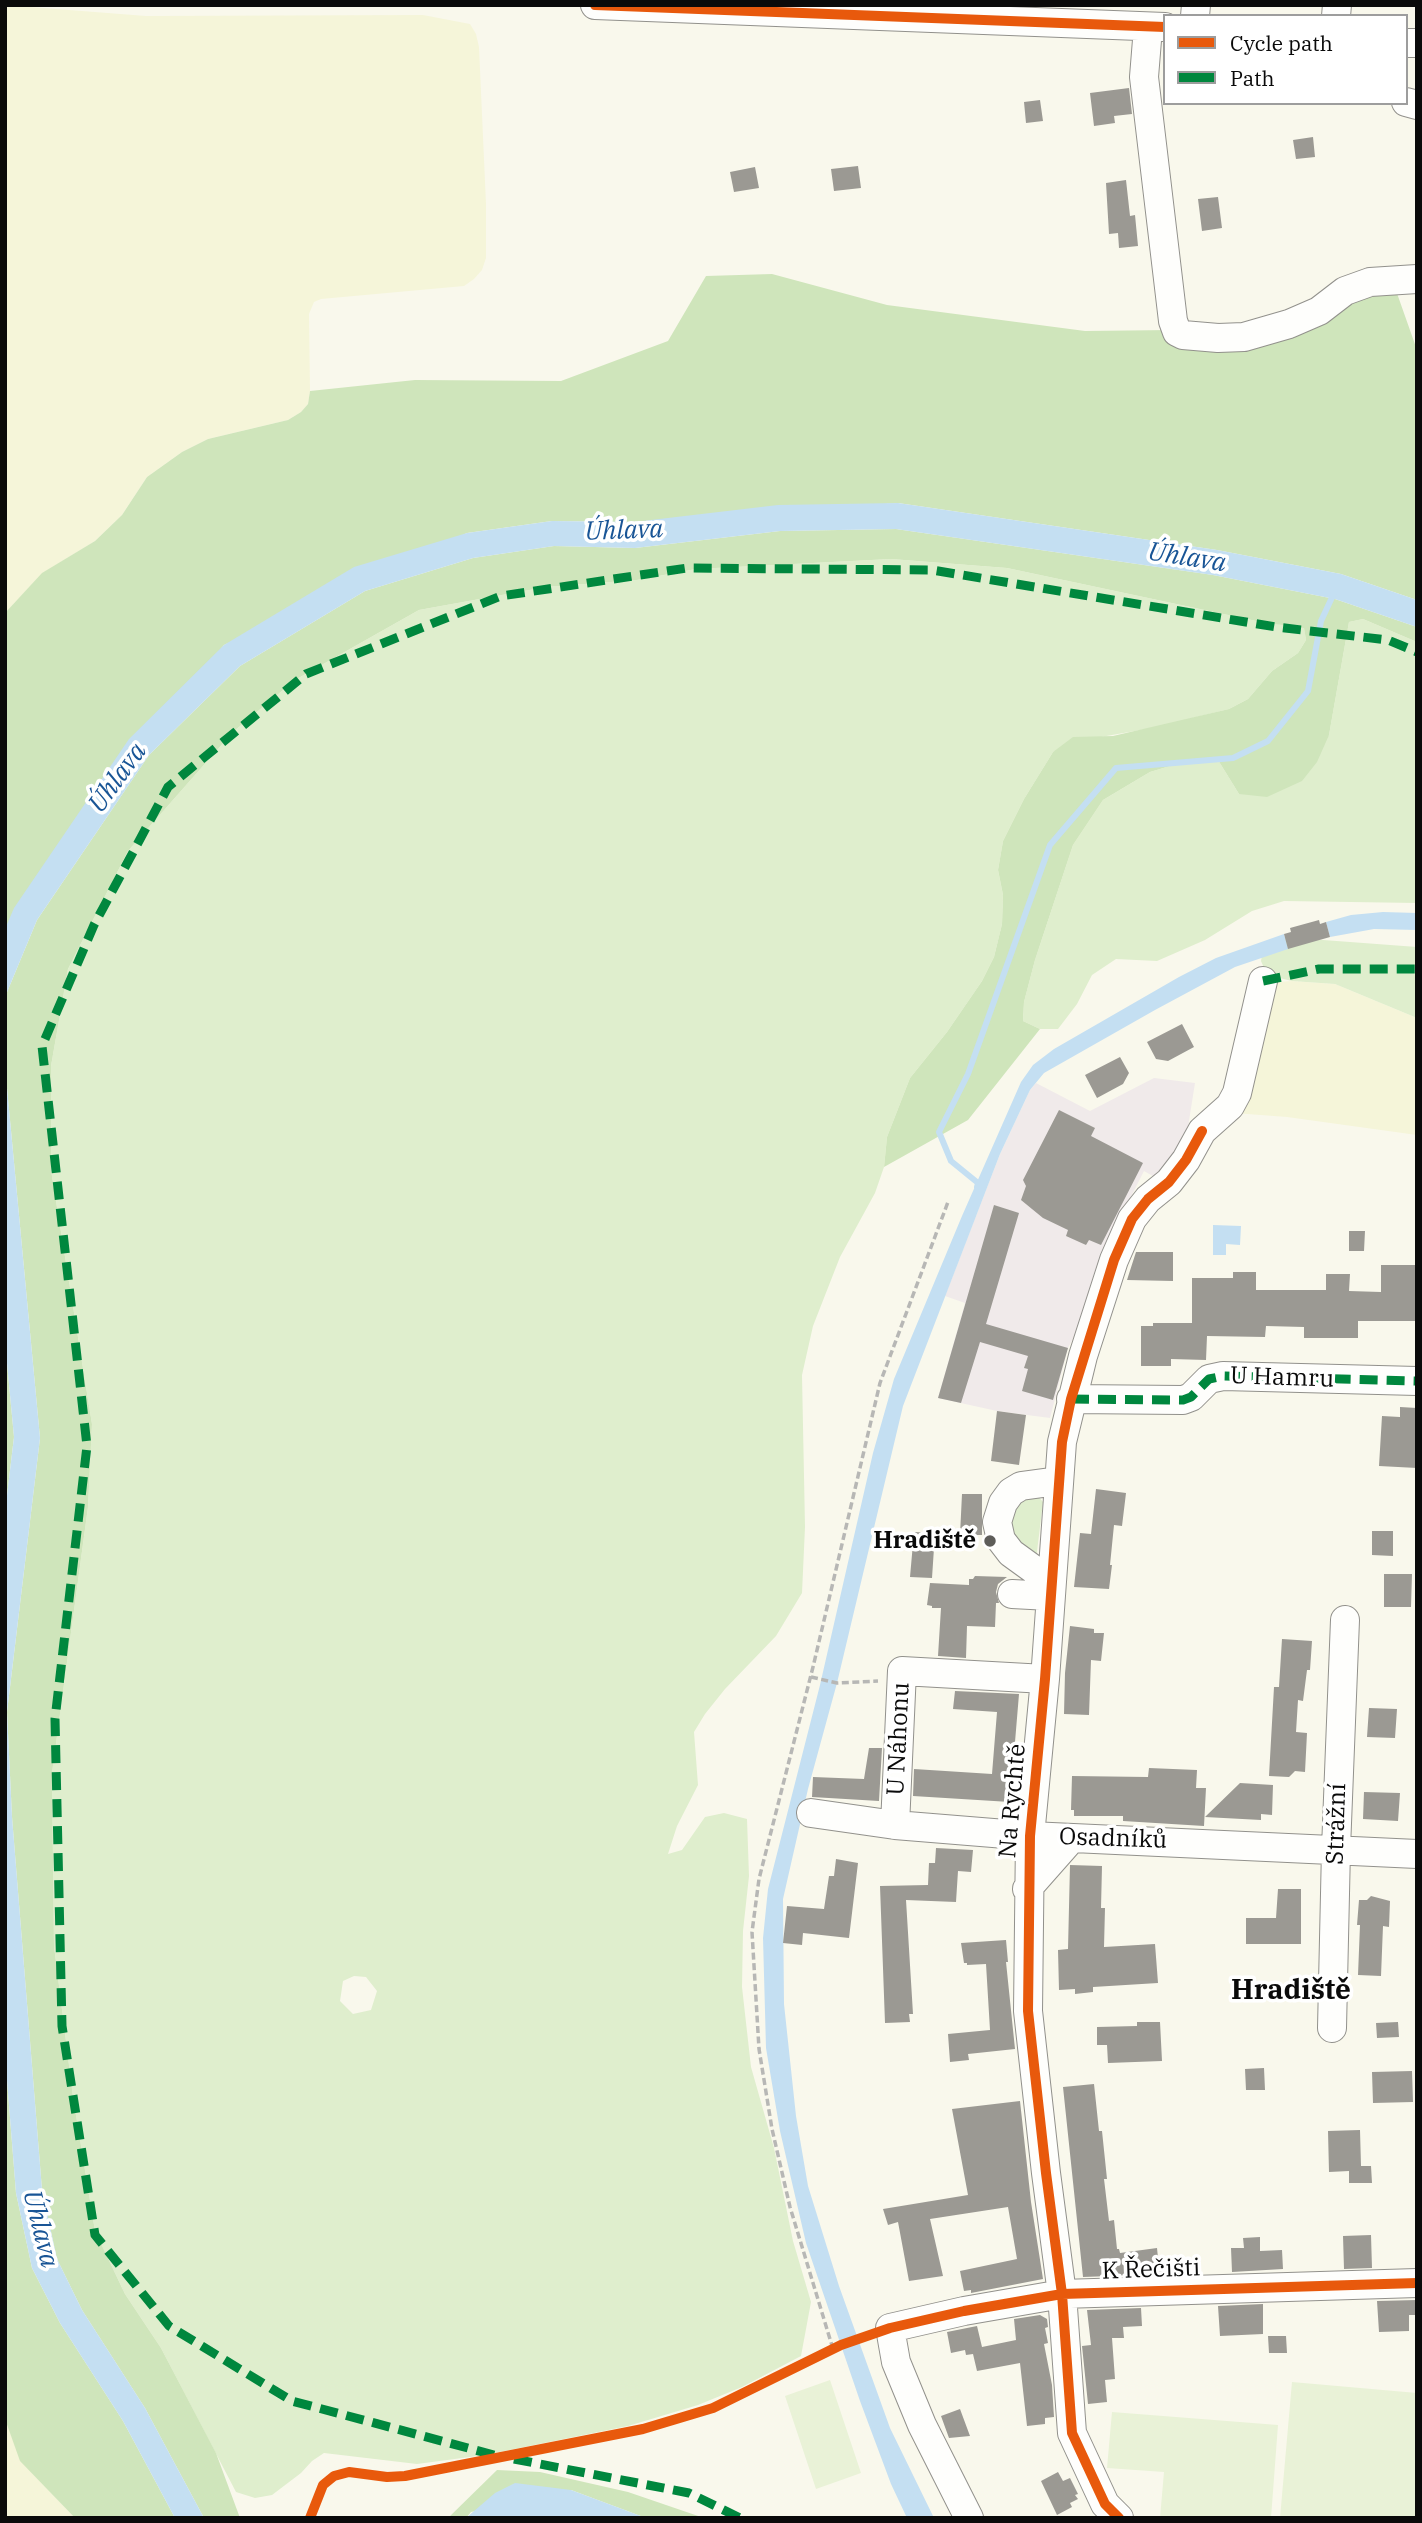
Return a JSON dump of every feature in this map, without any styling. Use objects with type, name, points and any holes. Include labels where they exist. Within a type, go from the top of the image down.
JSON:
[{"type":"street","points":[[595,5],[848,10],[1155,36],[1144,77],[1173,321],[1177,332],[1218,338],[1244,337],[1289,324],[1319,311],[1345,291],[1370,282],[1417,279]]},
{"type":"street","name":"Na Rychtě","points":[[1112,2511],[1072,2433],[1062,2294],[1045,2173],[1028,2011],[1027,1889],[1030,1836],[1045,1679],[1058,1481],[1062,1442],[1071,1399],[1114,1260],[1132,1219],[1147,1199],[1169,1182],[1186,1160],[1202,1130],[1230,1106],[1237,1093],[1263,981]]},
{"type":"street","name":"U Hamru","points":[[1071,1399],[1183,1399],[1191,1397],[1209,1379],[1223,1376],[1417,1381]]},
{"type":"street","points":[[1050,1589],[1011,1553],[1001,1540],[997,1522],[1003,1503],[1011,1492],[1021,1486],[1058,1481]]},
{"type":"street","points":[[1012,1594],[1050,1589]]},
{"type":"street","name":"Strážní","points":[[1332,2028],[1345,1620]]},
{"type":"street","name":"U Náhonu","points":[[895,1825],[902,1671],[1045,1679]]},
{"type":"street","name":"Osadníků","points":[[811,1813],[895,1825],[1030,1836],[1417,1854]]},
{"type":"street","points":[[1027,1889],[1072,1838]]},
{"type":"street","name":"K Řečišti","points":[[969,2518],[922,2426],[896,2362],[890,2329],[964,2311],[1062,2294],[1417,2283]]},
{"type":"path","points":[[822,2354],[837,2347],[794,2219],[772,2129],[759,2049],[752,1932],[758,1879],[811,1677],[880,1383],[948,1202]]},
{"type":"path","points":[[811,1677],[837,1684],[901,1680]]},
{"type":"shaded area","points":[[1154,1078],[1195,1083],[1184,1152],[1158,1179],[1144,1171],[1106,1246],[1081,1323],[1068,1348],[1050,1418],[997,1411],[938,1398],[965,1303],[945,1296],[1000,1154],[1030,1090],[1036,1083],[1090,1111]]},
{"type":"green space","points":[[5,5],[146,16],[423,15],[470,24],[479,47],[486,258],[482,270],[464,286],[321,299],[314,302],[309,314],[310,391],[308,404],[301,412],[288,420],[208,439],[182,452],[147,477],[122,515],[95,541],[43,573],[5,613]]},
{"type":"green space","points":[[772,274],[887,305],[1085,331],[1171,330],[1236,333],[1393,282],[1417,350],[1417,600],[1341,574],[1217,550],[898,503],[634,522],[552,521],[467,533],[224,645],[5,929],[5,613],[42,573],[95,541],[122,515],[147,477],[182,452],[208,439],[288,420],[308,404],[310,391],[415,380],[561,381],[668,341],[706,276]]},
{"type":"green space","points":[[896,529],[1213,575],[1335,599],[1417,627],[1417,642],[1363,619],[1349,622],[1329,735],[1317,762],[1302,781],[1267,797],[1239,794],[1218,760],[1190,760],[1150,772],[1103,800],[1073,845],[1035,960],[1024,1002],[1023,1021],[1040,1029],[968,1120],[884,1167],[887,1137],[910,1078],[947,1032],[982,981],[994,957],[1002,924],[1003,895],[998,870],[1003,841],[1024,799],[1053,752],[1073,737],[1113,736],[1229,709],[1248,699],[1272,671],[1298,653],[1306,640],[1304,628],[1261,622],[1007,568],[891,559],[696,569],[637,580],[546,587],[419,610],[295,680],[233,732],[128,851],[68,969],[51,1066],[51,1170],[92,1424],[88,1507],[52,1773],[54,1946],[73,2097],[95,2231],[125,2294],[161,2348],[216,2453],[240,2518],[204,2518],[145,2408],[82,2310],[57,2259],[42,2190],[12,1817],[7,1712],[40,1438],[5,1067],[5,997],[37,920],[149,755],[240,666],[365,591],[473,558],[554,546],[635,548],[780,531]]},
{"type":"green space","points":[[891,559],[1007,568],[1261,622],[1304,627],[1306,640],[1298,653],[1272,671],[1248,699],[1229,709],[1152,728],[1095,738],[1053,752],[1024,799],[1003,841],[998,870],[1003,895],[1002,924],[994,957],[982,981],[947,1032],[910,1078],[887,1137],[884,1167],[875,1193],[840,1257],[813,1326],[802,1375],[805,1527],[802,1593],[776,1636],[725,1689],[694,1732],[698,1785],[677,1826],[668,1854],[682,1850],[705,1817],[724,1813],[747,1819],[749,1876],[743,1931],[742,1987],[751,2067],[774,2148],[793,2241],[811,2302],[801,2356],[742,2387],[698,2405],[628,2426],[485,2455],[417,2464],[324,2453],[272,2495],[255,2498],[236,2492],[161,2348],[125,2294],[95,2231],[73,2097],[54,1946],[52,1773],[88,1507],[92,1424],[51,1170],[51,1066],[68,969],[128,851],[233,732],[295,680],[419,610],[546,587],[637,580],[696,569]],"holes":[[[354,1976],[366,1977],[377,1991],[371,2010],[353,2014],[340,2001],[343,1981]]]},
{"type":"green space","points":[[1363,619],[1417,642],[1417,903],[1284,901],[1252,911],[1205,940],[1157,961],[1116,959],[1092,975],[1077,1004],[1058,1029],[1040,1029],[1023,1021],[1024,1002],[1035,960],[1073,845],[1103,800],[1150,772],[1190,760],[1218,760],[1239,794],[1329,735],[1349,622]]},
{"type":"green space","points":[[1283,937],[1417,947],[1417,1018],[1335,984],[1292,981],[1267,975],[1261,961],[1264,944]]},
{"type":"green space","points":[[1292,981],[1335,984],[1417,1018],[1417,1135],[1287,1117],[1234,1113],[1265,983]]},
{"type":"green space","points":[[5,1342],[14,1437],[5,1512]]},
{"type":"green space","points":[[1038,1496],[1043,1502],[1036,1560],[1013,1536],[1009,1516],[1016,1500]]},
{"type":"green space","points":[[5,2055],[16,2193],[32,2268],[60,2323],[123,2421],[175,2518],[75,2518],[20,2461],[5,2419]]},
{"type":"green space","points":[[830,2380],[861,2473],[816,2489],[785,2396]]},
{"type":"green space","points":[[1292,2382],[1417,2393],[1417,2518],[1280,2518]]},
{"type":"green space","points":[[1112,2412],[1278,2425],[1271,2518],[1160,2518],[1164,2472],[1107,2468]]},
{"type":"green space","points":[[5,2419],[21,2461],[75,2518],[5,2518]]},
{"type":"green space","points":[[497,2470],[540,2472],[628,2492],[704,2518],[646,2518],[571,2490],[471,2512],[466,2518],[448,2518]]},
{"type":"water","name":"Úhlava","points":[[898,503],[1217,550],[1341,574],[1417,600],[1417,627],[1335,599],[1213,575],[896,529],[780,531],[635,548],[554,546],[473,558],[365,591],[240,666],[149,755],[37,920],[5,997],[5,929],[14,908],[129,739],[224,645],[354,567],[467,533],[552,521],[634,522],[778,505]]},
{"type":"water","points":[[1417,913],[1417,930],[1374,929],[1330,937],[1326,922],[1351,915]]},
{"type":"water","points":[[1284,934],[1288,949],[1235,967],[1155,1010],[1044,1073],[1030,1090],[1000,1154],[903,1406],[837,1683],[808,1789],[783,1899],[784,2004],[796,2116],[808,2186],[839,2286],[890,2428],[934,2518],[907,2518],[891,2484],[860,2401],[806,2243],[780,2131],[766,2048],[763,1938],[768,1889],[820,1685],[873,1453],[894,1379],[1021,1082],[1033,1065],[1054,1049],[1179,977],[1216,958]]},
{"type":"water","name":"Úhlava","points":[[5,1067],[40,1438],[7,1712],[12,1817],[42,2190],[57,2259],[82,2310],[145,2408],[204,2518],[175,2518],[123,2421],[60,2323],[32,2268],[16,2193],[5,2055],[5,1512],[14,1437],[5,1342]]},
{"type":"water","points":[[1213,1225],[1241,1226],[1240,1245],[1226,1244],[1226,1255],[1213,1255]]},
{"type":"water","points":[[515,2483],[571,2490],[646,2518],[466,2518],[495,2493]]},
{"type":"building","points":[[1129,88],[1132,114],[1114,116],[1115,123],[1094,126],[1090,93]]},
{"type":"building","points":[[1040,100],[1043,121],[1026,123],[1024,102]]},
{"type":"building","points":[[1313,137],[1315,157],[1296,159],[1293,140]]},
{"type":"building","points":[[858,166],[861,188],[834,191],[831,169]]},
{"type":"building","points":[[755,167],[759,188],[734,192],[730,172]]},
{"type":"building","points":[[1126,180],[1130,216],[1135,215],[1138,246],[1119,248],[1118,233],[1109,234],[1106,183]]},
{"type":"building","points":[[1218,197],[1222,228],[1202,231],[1198,199]]},
{"type":"building","points":[[1319,920],[1320,924],[1326,922],[1330,937],[1288,949],[1284,934],[1291,932],[1290,928]]},
{"type":"building","points":[[1182,1024],[1194,1047],[1168,1061],[1156,1059],[1147,1042]]},
{"type":"building","points":[[1120,1057],[1129,1073],[1123,1084],[1097,1098],[1085,1075]]},
{"type":"building","points":[[1059,1110],[1095,1128],[1091,1136],[1143,1163],[1101,1245],[1089,1240],[1086,1245],[1066,1236],[1068,1230],[1043,1218],[1021,1200],[1026,1186],[1023,1180]]},
{"type":"building","points":[[994,1205],[1019,1213],[986,1324],[1068,1348],[1053,1400],[1022,1391],[1028,1369],[1024,1368],[1028,1356],[980,1342],[961,1403],[938,1398]]},
{"type":"building","points":[[1349,1231],[1365,1231],[1364,1251],[1349,1251]]},
{"type":"building","points":[[1136,1252],[1173,1252],[1173,1281],[1127,1280]]},
{"type":"building","points":[[1381,1265],[1417,1265],[1417,1321],[1358,1321],[1358,1338],[1304,1338],[1304,1327],[1266,1326],[1265,1337],[1207,1336],[1206,1360],[1171,1359],[1171,1366],[1141,1366],[1141,1326],[1153,1326],[1153,1323],[1192,1323],[1192,1278],[1233,1278],[1233,1272],[1256,1272],[1256,1290],[1326,1290],[1326,1274],[1350,1274],[1349,1291],[1381,1292]]},
{"type":"building","points":[[1400,1407],[1417,1408],[1417,1468],[1379,1466],[1382,1416],[1400,1417]]},
{"type":"building","points":[[997,1411],[1026,1415],[1019,1465],[991,1461]]},
{"type":"building","points":[[1096,1489],[1126,1493],[1122,1526],[1114,1525],[1109,1589],[1074,1587],[1080,1533],[1091,1534]]},
{"type":"building","points":[[962,1494],[982,1494],[982,1535],[960,1535]]},
{"type":"building","points":[[1372,1531],[1393,1531],[1393,1556],[1372,1555]]},
{"type":"building","points":[[914,1532],[935,1533],[932,1578],[910,1577]]},
{"type":"building","points":[[1384,1574],[1412,1574],[1411,1607],[1384,1607]]},
{"type":"building","points":[[975,1576],[1007,1577],[998,1584],[996,1592],[999,1603],[996,1603],[995,1627],[967,1626],[966,1658],[938,1656],[941,1608],[927,1605],[930,1583],[969,1585],[969,1579]]},
{"type":"building","points":[[1070,1626],[1104,1633],[1101,1661],[1091,1660],[1089,1715],[1064,1714]]},
{"type":"building","points":[[1282,1639],[1312,1641],[1310,1670],[1307,1670],[1303,1701],[1298,1700],[1296,1732],[1307,1733],[1305,1772],[1295,1771],[1289,1777],[1269,1776],[1274,1687],[1279,1687]]},
{"type":"building","points":[[955,1691],[1019,1694],[1010,1802],[913,1796],[914,1769],[992,1774],[997,1712],[953,1709]]},
{"type":"building","points":[[1369,1708],[1397,1709],[1395,1738],[1367,1737]]},
{"type":"building","points":[[869,1748],[882,1748],[879,1801],[812,1797],[813,1777],[864,1779]]},
{"type":"building","points":[[1149,1768],[1197,1770],[1196,1788],[1206,1788],[1204,1826],[1123,1821],[1123,1816],[1074,1816],[1074,1810],[1071,1810],[1072,1776],[1148,1777]]},
{"type":"building","points":[[1240,1783],[1273,1785],[1272,1815],[1261,1814],[1261,1820],[1205,1817]]},
{"type":"building","points":[[1364,1792],[1400,1793],[1398,1821],[1363,1819]]},
{"type":"building","points":[[936,1848],[973,1850],[971,1872],[958,1871],[956,1902],[906,1900],[913,2014],[909,2014],[910,2022],[885,2023],[880,1886],[928,1885],[929,1863],[935,1863]]},
{"type":"building","points":[[836,1859],[858,1863],[849,1938],[803,1933],[802,1945],[783,1943],[787,1906],[824,1909],[829,1876],[834,1876]]},
{"type":"building","points":[[1070,1865],[1102,1866],[1104,1947],[1155,1944],[1158,1983],[1093,1987],[1093,1992],[1075,1994],[1075,1989],[1059,1990],[1058,1950],[1068,1949]]},
{"type":"building","points":[[1278,1889],[1301,1889],[1301,1944],[1246,1944],[1246,1918],[1276,1918]]},
{"type":"building","points":[[1371,1896],[1390,1901],[1389,1927],[1383,1926],[1381,1976],[1358,1975],[1359,1900],[1367,1900]]},
{"type":"building","points":[[1006,1940],[1015,2049],[968,2054],[969,2060],[950,2062],[948,2034],[990,2030],[986,1964],[964,1963],[961,1943]]},
{"type":"building","points":[[1137,2022],[1160,2022],[1162,2061],[1108,2063],[1107,2045],[1097,2045],[1097,2027],[1137,2026]]},
{"type":"building","points":[[1398,2022],[1399,2037],[1377,2038],[1376,2023]]},
{"type":"building","points":[[1264,2068],[1265,2090],[1246,2090],[1245,2069]]},
{"type":"building","points":[[1412,2071],[1413,2102],[1373,2103],[1372,2072]]},
{"type":"building","points":[[1094,2084],[1099,2131],[1102,2131],[1109,2221],[1114,2220],[1117,2249],[1120,2253],[1157,2248],[1158,2258],[1165,2257],[1168,2274],[1083,2277],[1063,2087]]},
{"type":"building","points":[[1020,2101],[1043,2279],[971,2293],[971,2290],[964,2291],[960,2271],[1017,2259],[1008,2207],[930,2219],[943,2276],[909,2281],[898,2222],[888,2225],[883,2209],[968,2195],[952,2109]]},
{"type":"building","points":[[1360,2130],[1361,2166],[1371,2166],[1372,2183],[1349,2183],[1349,2171],[1329,2172],[1328,2131]]},
{"type":"building","points":[[1371,2235],[1372,2268],[1344,2269],[1343,2236]]},
{"type":"building","points":[[1260,2237],[1260,2251],[1282,2250],[1283,2269],[1232,2272],[1231,2248],[1244,2248],[1243,2238]]},
{"type":"building","points":[[1417,2300],[1417,2315],[1409,2315],[1409,2331],[1379,2332],[1377,2301]]},
{"type":"building","points":[[1263,2304],[1263,2334],[1220,2336],[1218,2306]]},
{"type":"building","points":[[1141,2308],[1142,2326],[1123,2327],[1124,2338],[1112,2338],[1115,2379],[1105,2380],[1107,2402],[1088,2404],[1082,2346],[1091,2345],[1087,2310]]},
{"type":"building","points":[[1040,2315],[1047,2319],[1048,2327],[1045,2328],[1048,2343],[1044,2344],[1052,2385],[1054,2417],[1045,2418],[1045,2424],[1027,2426],[1020,2363],[977,2371],[973,2354],[966,2355],[965,2350],[951,2353],[947,2332],[977,2326],[982,2347],[1016,2340],[1014,2319]]},
{"type":"building","points":[[1268,2336],[1286,2336],[1287,2353],[1269,2353]]},
{"type":"building","points":[[960,2409],[970,2436],[949,2438],[941,2416]]},
{"type":"building","points":[[1058,2472],[1063,2481],[1070,2478],[1078,2499],[1070,2503],[1072,2507],[1057,2515],[1041,2481]]},
{"type":"waterway","points":[[977,1187],[978,1183],[951,1161],[939,1132],[968,1074],[1050,845],[1116,768],[1233,758],[1268,741],[1308,691],[1321,621],[1335,591]]},
{"type":"marked path","points":[[494,2455],[292,2401],[169,2326],[95,2235],[62,2026],[55,1719],[87,1446],[42,1046],[94,925],[168,787],[306,674],[501,596],[687,568],[932,570],[1276,627],[1388,640],[1417,652]]},
{"type":"marked path","points":[[1263,981],[1319,969],[1417,969]]},
{"type":"marked path","points":[[1071,1399],[1183,1400],[1191,1397],[1209,1379],[1223,1376],[1417,1381]]},
{"type":"marked path","points":[[514,2459],[689,2493],[740,2518]]},
{"type":"cycle path","points":[[595,5],[1163,27]]},
{"type":"cycle path","points":[[1119,2518],[1105,2504],[1072,2433],[1062,2294],[1028,2011],[1030,1836],[1045,1679],[1062,1442],[1071,1399],[1114,1260],[1132,1219],[1148,1199],[1169,1182],[1186,1160],[1202,1131]]},
{"type":"cycle path","points":[[310,2518],[323,2485],[334,2476],[349,2472],[387,2477],[405,2476],[643,2429],[713,2408],[841,2345],[890,2328],[964,2311],[1062,2294],[1417,2283]]},
{"type":"place","name":"Hradiště","points":[[990,1541]]},
{"type":"district","name":"Hradiště","points":[[1291,1991]]}]
